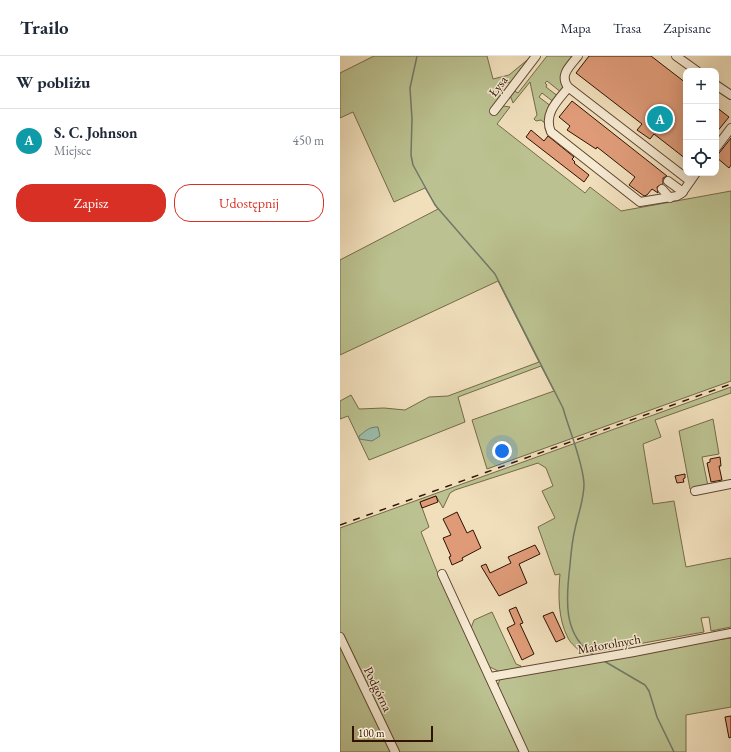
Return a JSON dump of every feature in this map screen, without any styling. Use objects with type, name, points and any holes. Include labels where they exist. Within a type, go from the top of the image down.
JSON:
[{"type":"street","name":"Łysa","points":[[494,111],[536,56]]},
{"type":"street","points":[[578,56],[564,75],[564,82],[568,88],[690,181]]},
{"type":"street","points":[[676,56],[693,68]]},
{"type":"street","points":[[719,86],[731,95]]},
{"type":"street","points":[[568,88],[550,112],[548,124],[551,132],[640,202],[670,198],[683,192],[694,176]]},
{"type":"street","points":[[719,144],[731,128]]},
{"type":"street","points":[[668,181],[683,192]]},
{"type":"street","points":[[662,189],[670,198]]},
{"type":"street","points":[[695,491],[731,484]]},
{"type":"street","points":[[442,574],[524,752]]},
{"type":"street","name":"Małorolnych","points":[[490,677],[634,652],[731,633]]},
{"type":"street","name":"Podgórna","points":[[340,637],[395,752]]},
{"type":"green space","points":[[374,56],[487,56],[493,79],[509,75],[532,56],[512,82],[502,84],[503,106],[510,107],[497,124],[585,193],[590,187],[621,211],[731,191],[731,381],[487,469],[472,420],[554,391],[541,366],[458,397],[465,422],[369,460],[348,416],[340,419],[340,401],[351,395],[359,409],[384,408],[405,410],[429,397],[448,396],[539,362],[498,281],[340,355],[340,260],[438,209],[425,188],[394,202],[353,112],[340,118],[340,73]]},
{"type":"green space","points":[[547,56],[570,56],[573,58],[562,93],[547,81],[545,83],[547,85],[546,87],[559,97],[555,103],[542,93],[539,97],[552,107],[546,124],[541,120],[536,121],[534,119],[537,115],[530,82],[513,103],[510,95],[513,90],[518,93]]},
{"type":"green space","points":[[731,387],[731,393],[655,420],[661,437],[643,444],[653,504],[674,501],[686,567],[731,558],[731,627],[711,631],[709,617],[701,618],[704,632],[583,654],[568,638],[562,623],[559,590],[560,574],[555,575],[538,527],[555,518],[542,491],[553,486],[546,468],[538,463],[455,490],[450,493],[443,508],[436,496],[420,502],[429,527],[421,532],[438,574],[522,752],[397,752],[340,637],[340,528]]},
{"type":"green space","points":[[713,419],[719,454],[702,457],[708,486],[690,489],[679,431]]},
{"type":"green space","points":[[492,612],[516,664],[521,666],[520,669],[500,672],[488,666],[471,628],[474,620]]},
{"type":"green space","points":[[340,638],[392,752],[340,752]]},
{"type":"green space","points":[[731,638],[731,707],[686,715],[686,752],[528,752],[497,688],[500,679],[673,646]]},
{"type":"shaded area","points":[[378,427],[380,436],[372,441],[359,439],[359,436],[367,430]]},
{"type":"building","points":[[589,56],[651,56],[683,81],[683,157],[654,134],[650,139],[637,130],[642,124],[576,73]]},
{"type":"building","points":[[572,101],[667,176],[663,178],[663,184],[657,187],[658,193],[652,189],[647,195],[644,196],[629,185],[635,177],[597,147],[596,149],[567,130],[570,126],[559,117]]},
{"type":"building","points":[[719,109],[729,117],[719,129]]},
{"type":"building","points":[[531,130],[544,141],[548,136],[574,157],[572,159],[575,162],[574,163],[589,175],[584,182],[526,137]]},
{"type":"building","points":[[731,138],[731,165],[729,168],[719,160],[719,153]]},
{"type":"building","points":[[720,457],[721,466],[719,466],[722,480],[711,482],[707,463],[710,462],[710,459]]},
{"type":"building","points":[[685,474],[685,478],[683,479],[684,482],[677,483],[675,476]]},
{"type":"building","points":[[436,496],[438,502],[422,508],[420,502]]},
{"type":"building","points":[[457,512],[467,533],[473,530],[481,548],[462,558],[463,560],[452,565],[449,557],[451,556],[443,538],[451,535],[443,519]]},
{"type":"building","points":[[535,545],[540,554],[519,564],[527,583],[499,596],[481,566],[486,564],[490,573],[511,563],[508,557]]},
{"type":"building","points":[[516,607],[523,623],[520,624],[534,654],[522,660],[507,628],[515,624],[509,610]]},
{"type":"building","points":[[553,612],[565,638],[556,642],[543,616]]},
{"type":"building","points":[[731,716],[731,737],[729,738],[725,717]]},
{"type":"waterway","points":[[417,56],[410,88],[412,119],[411,155],[413,165],[435,205],[495,274],[563,408],[578,456],[583,475],[584,490],[572,542],[567,603],[572,627],[577,638],[584,648],[595,656]]},
{"type":"waterway","points":[[604,661],[645,685],[649,691],[657,717],[674,752]]},
{"type":"railway","points":[[340,525],[731,384]]},
{"type":"place","name":"S. C. Johnson","points":[[660,119]]}]
